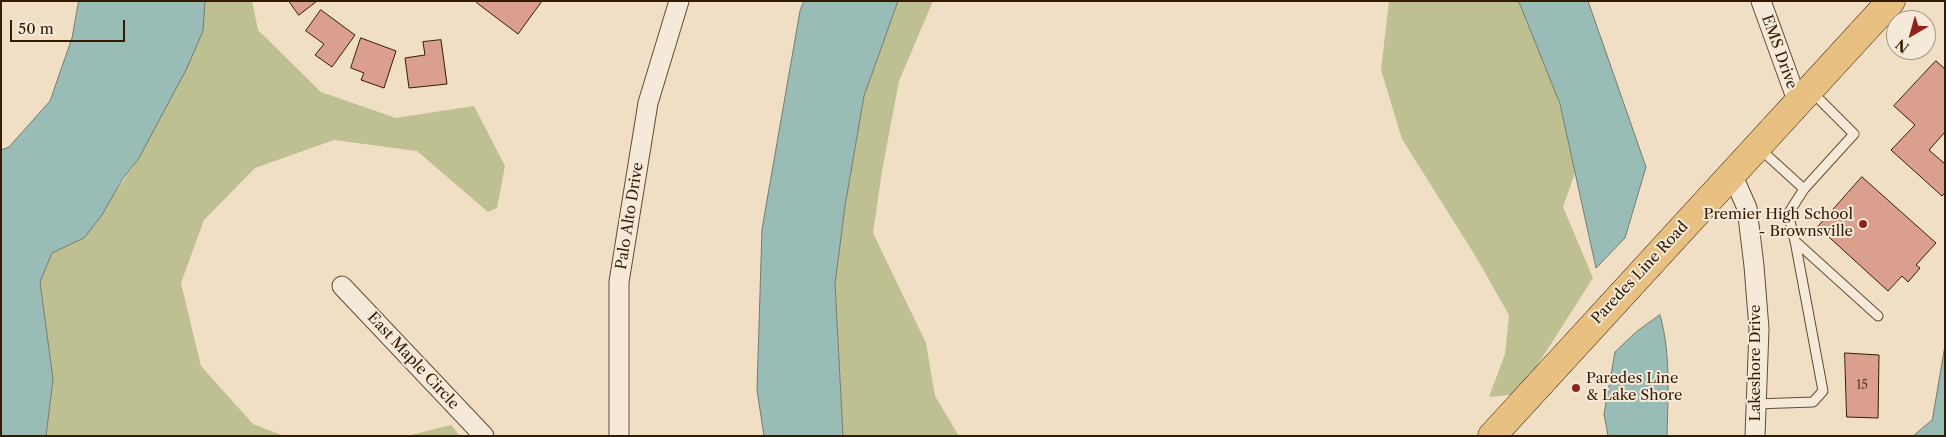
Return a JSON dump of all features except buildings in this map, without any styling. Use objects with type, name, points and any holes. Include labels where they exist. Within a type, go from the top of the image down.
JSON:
[{"type":"main road","name":"Paredes Line Road","points":[[1492,436],[1891,1]]},
{"type":"street","name":"Palo Alto Drive","points":[[619,436],[619,282],[648,103],[680,1]]},
{"type":"street","name":"EMS Drive","points":[[1761,1],[1804,97]]},
{"type":"street","name":"Lakeshore Drive","points":[[1732,174],[1747,208],[1754,266],[1759,329],[1755,436]]},
{"type":"street","name":"East Maple Circle","points":[[342,286],[484,436]]},
{"type":"lane","points":[[1755,404],[1813,402],[1823,391],[1795,241],[1788,214],[1804,189],[1854,134],[1804,97]]},
{"type":"lane","points":[[1758,146],[1804,189]]},
{"type":"lane","points":[[1795,241],[1878,316]]},
{"type":"green space","points":[[205,1],[252,1],[258,30],[321,92],[396,118],[474,106],[505,166],[497,208],[488,212],[417,151],[334,140],[255,168],[204,220],[181,283],[201,366],[253,424],[284,436],[46,436],[53,379],[40,282],[52,253],[84,238],[139,158],[203,31]]},
{"type":"green space","points":[[898,1],[933,1],[899,81],[882,171],[873,233],[926,343],[935,396],[959,436],[843,436],[835,284],[845,206],[864,96]]},
{"type":"green space","points":[[1389,1],[1519,1],[1560,104],[1575,173],[1563,207],[1593,278],[1519,394],[1489,397],[1505,354],[1509,315],[1476,257],[1402,139],[1381,70]]},
{"type":"green space","points":[[451,425],[460,436],[407,436]]},
{"type":"water","points":[[79,1],[205,1],[203,31],[187,68],[139,158],[122,180],[102,215],[84,238],[52,253],[40,282],[53,379],[46,436],[1,436],[1,150],[9,147],[50,101],[72,38]]},
{"type":"water","points":[[804,1],[898,1],[864,96],[845,206],[835,284],[843,436],[764,436],[757,390],[762,229],[800,11]]},
{"type":"water","points":[[1519,1],[1588,1],[1646,167],[1625,238],[1596,268],[1560,104]]},
{"type":"water","points":[[1660,315],[1664,330],[1667,360],[1667,436],[1608,436],[1604,414],[1615,352],[1636,332]]},
{"type":"water","points":[[1945,346],[1945,436],[1913,436],[1932,420]]},
{"type":"place","name":"Premier High School - Brownsville","points":[[1863,224]]},
{"type":"place","name":"Paredes Line & Lake Shore","points":[[1576,388]]}]
